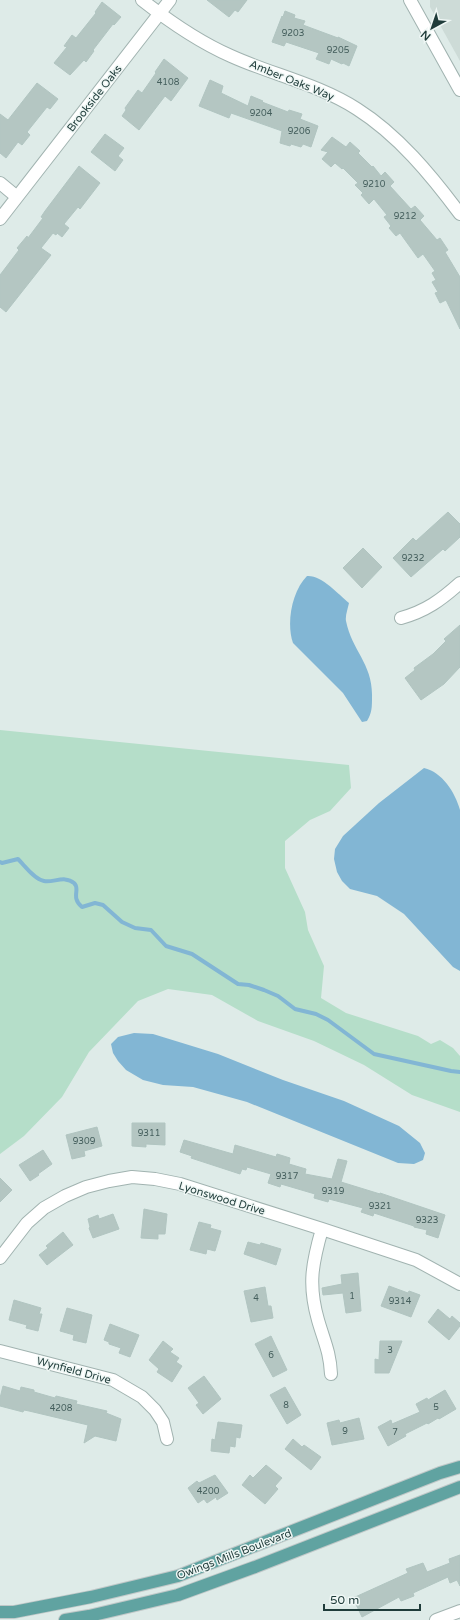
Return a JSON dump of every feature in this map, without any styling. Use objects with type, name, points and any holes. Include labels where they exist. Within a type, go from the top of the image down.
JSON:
[{"type":"main road","name":"Owings Mills Boulevard","points":[[0,1612],[15,1616],[178,1576],[440,1473],[460,1467]]},
{"type":"main road","name":"Owings Mills Boulevard","points":[[65,1620],[89,1616],[178,1595],[263,1564],[460,1487]]},
{"type":"street","name":"Amber Oaks Way","points":[[142,0],[189,34],[208,45],[233,57],[314,87],[356,109],[374,121],[410,154],[430,175],[460,214]]},
{"type":"street","name":"Brookside Oaks","points":[[0,219],[170,0]]},
{"type":"street","points":[[410,0],[460,90]]},
{"type":"street","points":[[0,183],[18,197]]},
{"type":"street","points":[[401,618],[418,613],[433,605],[446,596],[460,583]]},
{"type":"street","name":"Lyonswood Drive","points":[[0,1258],[27,1223],[44,1208],[65,1196],[86,1187],[109,1180],[132,1177],[155,1179],[180,1184],[416,1260],[460,1284]]},
{"type":"street","points":[[322,1230],[314,1256],[312,1284],[318,1320],[330,1357],[331,1374]]},
{"type":"street","name":"Wynfield Drive","points":[[0,1351],[113,1380],[142,1397],[155,1410],[162,1422],[167,1439]]},
{"type":"street","points":[[436,1620],[460,1611]]},
{"type":"shaded area","points":[[430,0],[460,0],[460,61],[430,7]]},
{"type":"green space","points":[[0,730],[349,765],[351,788],[330,811],[310,820],[285,841],[285,868],[305,912],[308,930],[324,966],[321,998],[346,1013],[418,1036],[431,1044],[440,1040],[453,1048],[460,1056],[460,1112],[412,1095],[364,1065],[314,1041],[258,1021],[212,995],[168,989],[138,1001],[89,1052],[62,1097],[24,1136],[0,1154]]},
{"type":"water","points":[[307,576],[324,582],[349,603],[346,621],[353,641],[366,666],[371,685],[372,707],[367,721],[362,722],[343,693],[293,643],[290,617],[294,599],[302,582]]},
{"type":"water","points":[[424,768],[431,770],[442,778],[455,796],[460,810],[460,971],[453,967],[404,914],[377,896],[350,889],[342,881],[337,872],[334,859],[335,849],[343,836],[379,803]]},
{"type":"water","points":[[134,1033],[153,1034],[218,1054],[283,1080],[344,1101],[399,1126],[420,1143],[425,1153],[423,1160],[414,1164],[398,1163],[247,1102],[193,1087],[163,1085],[143,1080],[126,1070],[118,1061],[113,1053],[111,1044],[118,1037]]},
{"type":"building","points":[[207,0],[247,0],[238,12],[235,10],[229,17]]},
{"type":"building","points":[[102,2],[121,17],[114,25],[113,24],[93,50],[94,51],[86,62],[84,60],[70,75],[54,63],[67,47],[64,46],[72,35],[76,38],[96,13],[95,12]]},
{"type":"building","points":[[285,11],[295,15],[294,18],[305,21],[303,25],[338,37],[357,46],[349,66],[331,59],[329,64],[316,59],[319,53],[286,42],[284,46],[272,42]]},
{"type":"building","points":[[164,59],[188,78],[171,101],[165,96],[139,130],[122,116],[126,110],[125,108],[138,90],[142,93]]},
{"type":"building","points":[[210,80],[223,86],[221,93],[248,106],[251,96],[288,112],[289,110],[302,114],[300,119],[318,126],[311,147],[303,144],[301,147],[280,143],[282,131],[231,113],[229,118],[199,106]]},
{"type":"building","points":[[37,83],[58,99],[50,109],[47,107],[27,132],[30,135],[22,145],[18,142],[6,158],[0,153],[0,114],[8,120]]},
{"type":"building","points":[[105,134],[124,148],[118,156],[123,160],[115,171],[91,152]]},
{"type":"building","points":[[332,137],[346,147],[350,142],[360,151],[358,153],[372,167],[373,166],[381,176],[385,172],[394,182],[390,186],[411,209],[415,206],[424,216],[420,220],[437,240],[440,238],[448,250],[445,252],[460,277],[460,329],[446,300],[440,303],[435,293],[438,292],[432,282],[436,280],[432,273],[435,271],[423,254],[418,258],[400,233],[396,236],[389,228],[391,226],[384,217],[387,215],[374,199],[369,204],[361,195],[363,193],[355,185],[358,183],[343,168],[342,169],[335,163],[331,167],[322,159],[328,152],[321,150]]},
{"type":"building","points":[[79,166],[100,183],[80,209],[78,207],[64,224],[69,228],[62,237],[57,233],[56,235],[53,233],[41,248],[51,255],[6,312],[0,307],[0,275],[19,250],[17,248],[27,236],[28,238],[43,218],[41,217],[45,211]]},
{"type":"building","points":[[448,512],[460,524],[460,537],[445,551],[443,549],[411,577],[393,558],[413,538],[416,541]]},
{"type":"building","points":[[363,548],[382,567],[362,588],[343,568]]},
{"type":"building","points":[[460,625],[460,667],[444,684],[421,700],[405,678],[415,670],[414,668],[433,654],[446,641],[444,639]]},
{"type":"building","points":[[132,1123],[165,1123],[165,1145],[146,1144],[146,1147],[132,1146]]},
{"type":"building","points":[[97,1127],[102,1146],[84,1151],[85,1156],[72,1159],[66,1135]]},
{"type":"building","points":[[184,1140],[233,1154],[235,1145],[276,1157],[277,1154],[290,1158],[289,1164],[306,1169],[305,1174],[332,1179],[338,1159],[347,1161],[341,1182],[380,1193],[445,1215],[438,1238],[426,1234],[427,1230],[374,1213],[373,1216],[361,1212],[363,1208],[329,1199],[328,1202],[314,1198],[315,1194],[281,1184],[280,1187],[268,1183],[271,1174],[247,1167],[246,1170],[242,1169],[240,1174],[191,1158],[192,1156],[180,1152]]},
{"type":"building","points":[[43,1150],[52,1164],[30,1181],[19,1165]]},
{"type":"building","points":[[0,1178],[12,1190],[0,1202]]},
{"type":"building","points":[[144,1209],[167,1214],[165,1234],[158,1234],[158,1239],[141,1238]]},
{"type":"building","points":[[113,1214],[119,1229],[93,1238],[89,1228],[88,1219],[98,1215],[99,1219]]},
{"type":"building","points":[[199,1222],[211,1225],[210,1228],[221,1231],[215,1251],[207,1249],[206,1254],[190,1250]]},
{"type":"building","points":[[63,1232],[73,1245],[47,1265],[39,1255],[48,1248],[46,1246]]},
{"type":"building","points":[[248,1242],[260,1245],[261,1243],[281,1249],[276,1265],[244,1254]]},
{"type":"building","points":[[358,1273],[361,1311],[346,1313],[343,1293],[323,1295],[322,1288],[342,1284],[341,1275]]},
{"type":"building","points":[[389,1286],[408,1293],[409,1291],[420,1295],[411,1317],[381,1306]]},
{"type":"building","points":[[265,1287],[268,1306],[271,1306],[273,1318],[251,1322],[244,1291]]},
{"type":"building","points":[[14,1300],[41,1308],[39,1314],[42,1314],[38,1331],[26,1328],[27,1325],[9,1320]]},
{"type":"building","points":[[67,1308],[92,1315],[86,1343],[73,1340],[74,1335],[60,1331]]},
{"type":"building","points":[[438,1309],[450,1319],[452,1316],[460,1323],[460,1326],[449,1340],[428,1322]]},
{"type":"building","points":[[110,1324],[139,1335],[130,1357],[119,1353],[121,1348],[109,1344],[109,1342],[104,1340]]},
{"type":"building","points":[[271,1336],[287,1370],[273,1377],[255,1344]]},
{"type":"building","points":[[163,1341],[173,1349],[170,1352],[179,1358],[176,1362],[182,1366],[172,1382],[157,1372],[159,1369],[149,1360]]},
{"type":"building","points":[[380,1341],[402,1341],[389,1373],[375,1373],[375,1359],[379,1360]]},
{"type":"building","points":[[204,1376],[221,1399],[203,1414],[196,1405],[199,1403],[188,1388]]},
{"type":"building","points":[[3,1386],[20,1391],[21,1387],[34,1390],[34,1392],[55,1398],[56,1396],[77,1401],[76,1404],[107,1411],[106,1413],[121,1419],[116,1441],[95,1436],[84,1443],[88,1425],[29,1411],[24,1410],[23,1412],[0,1406]]},
{"type":"building","points":[[285,1387],[301,1415],[287,1424],[270,1395]]},
{"type":"building","points":[[445,1390],[456,1409],[439,1419],[438,1418],[405,1434],[406,1436],[388,1446],[378,1427],[391,1420],[392,1424],[420,1412],[416,1404],[427,1398],[428,1400]]},
{"type":"building","points":[[359,1418],[364,1439],[332,1445],[327,1423],[339,1420],[340,1423]]},
{"type":"building","points":[[218,1422],[242,1425],[240,1438],[236,1437],[235,1447],[230,1446],[229,1453],[211,1451],[212,1439],[215,1440]]},
{"type":"building","points":[[293,1439],[302,1447],[304,1445],[321,1457],[311,1470],[285,1449]]},
{"type":"building","points":[[266,1465],[282,1478],[275,1486],[278,1489],[265,1504],[242,1485],[250,1475],[253,1478]]},
{"type":"building","points":[[215,1475],[228,1493],[217,1500],[216,1497],[207,1503],[204,1499],[198,1503],[188,1488],[197,1481],[199,1483]]},
{"type":"building","points":[[460,1555],[460,1586],[457,1580],[450,1583],[448,1577],[413,1593],[414,1596],[401,1601],[399,1597],[362,1617],[353,1598],[408,1573],[406,1569],[423,1563],[427,1572],[450,1563],[449,1559]]},
{"type":"waterway","points":[[0,862],[2,863],[18,859],[33,875],[40,880],[48,881],[63,879],[74,883],[77,888],[76,897],[78,903],[82,907],[95,903],[103,905],[122,922],[135,928],[151,930],[166,946],[192,954],[238,984],[249,985],[264,990],[278,996],[295,1009],[316,1014],[328,1020],[374,1054],[460,1072]]}]
